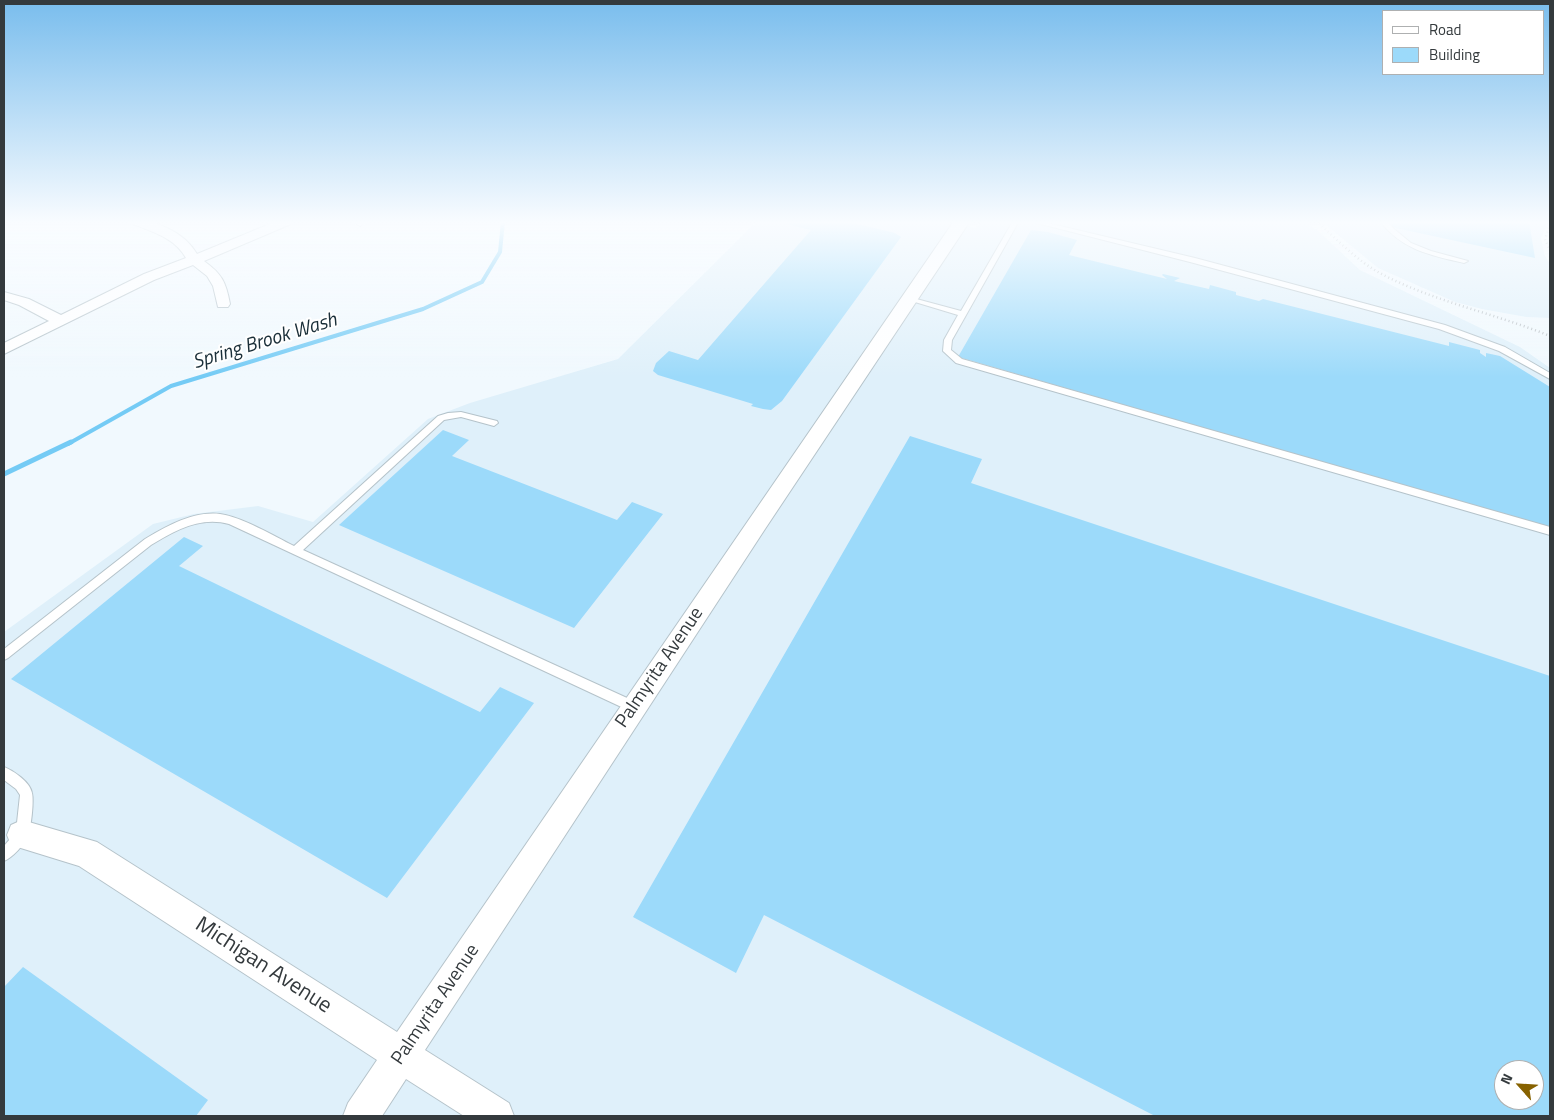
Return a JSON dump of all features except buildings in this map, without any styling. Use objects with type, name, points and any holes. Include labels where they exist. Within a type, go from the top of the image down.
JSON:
[{"type":"street","points":[[4,349],[159,273]]},
{"type":"street","points":[[212,273],[220,286],[223,304]]},
{"type":"street","name":"Palmyrita Avenue","points":[[361,1116],[926,273]]},
{"type":"street","points":[[4,296],[24,302],[60,320]]},
{"type":"street","name":"Michigan Avenue","points":[[10,845],[86,853],[496,1116]]},
{"type":"lane","points":[[986,273],[948,340],[947,351],[959,361],[1550,531]]},
{"type":"lane","points":[[1242,273],[1442,327],[1502,349],[1550,376]]},
{"type":"lane","points":[[909,299],[963,314]]},
{"type":"lane","points":[[296,550],[441,418],[450,414],[463,413],[494,423]]},
{"type":"lane","points":[[4,656],[148,542],[175,528],[204,518],[221,517],[634,707]]},
{"type":"lane","points":[[4,773],[14,779],[26,793],[10,845]]},
{"type":"path","points":[[1380,273],[1450,303],[1550,336]]},
{"type":"shaded area","points":[[704,273],[1367,273],[1520,347],[1550,368],[1550,1116],[4,1116],[4,632],[153,524],[194,514],[258,506],[313,522],[428,419],[470,403],[618,359]]},
{"type":"shaded area","points":[[1390,273],[1550,273],[1550,318],[1526,317],[1455,302]]},
{"type":"waterway","name":"Spring Brook Wash","points":[[68,444],[171,386],[423,309],[482,282],[487,273]]},
{"type":"waterway","name":"Spring Brook Wash","points":[[4,474],[71,442]]}]
